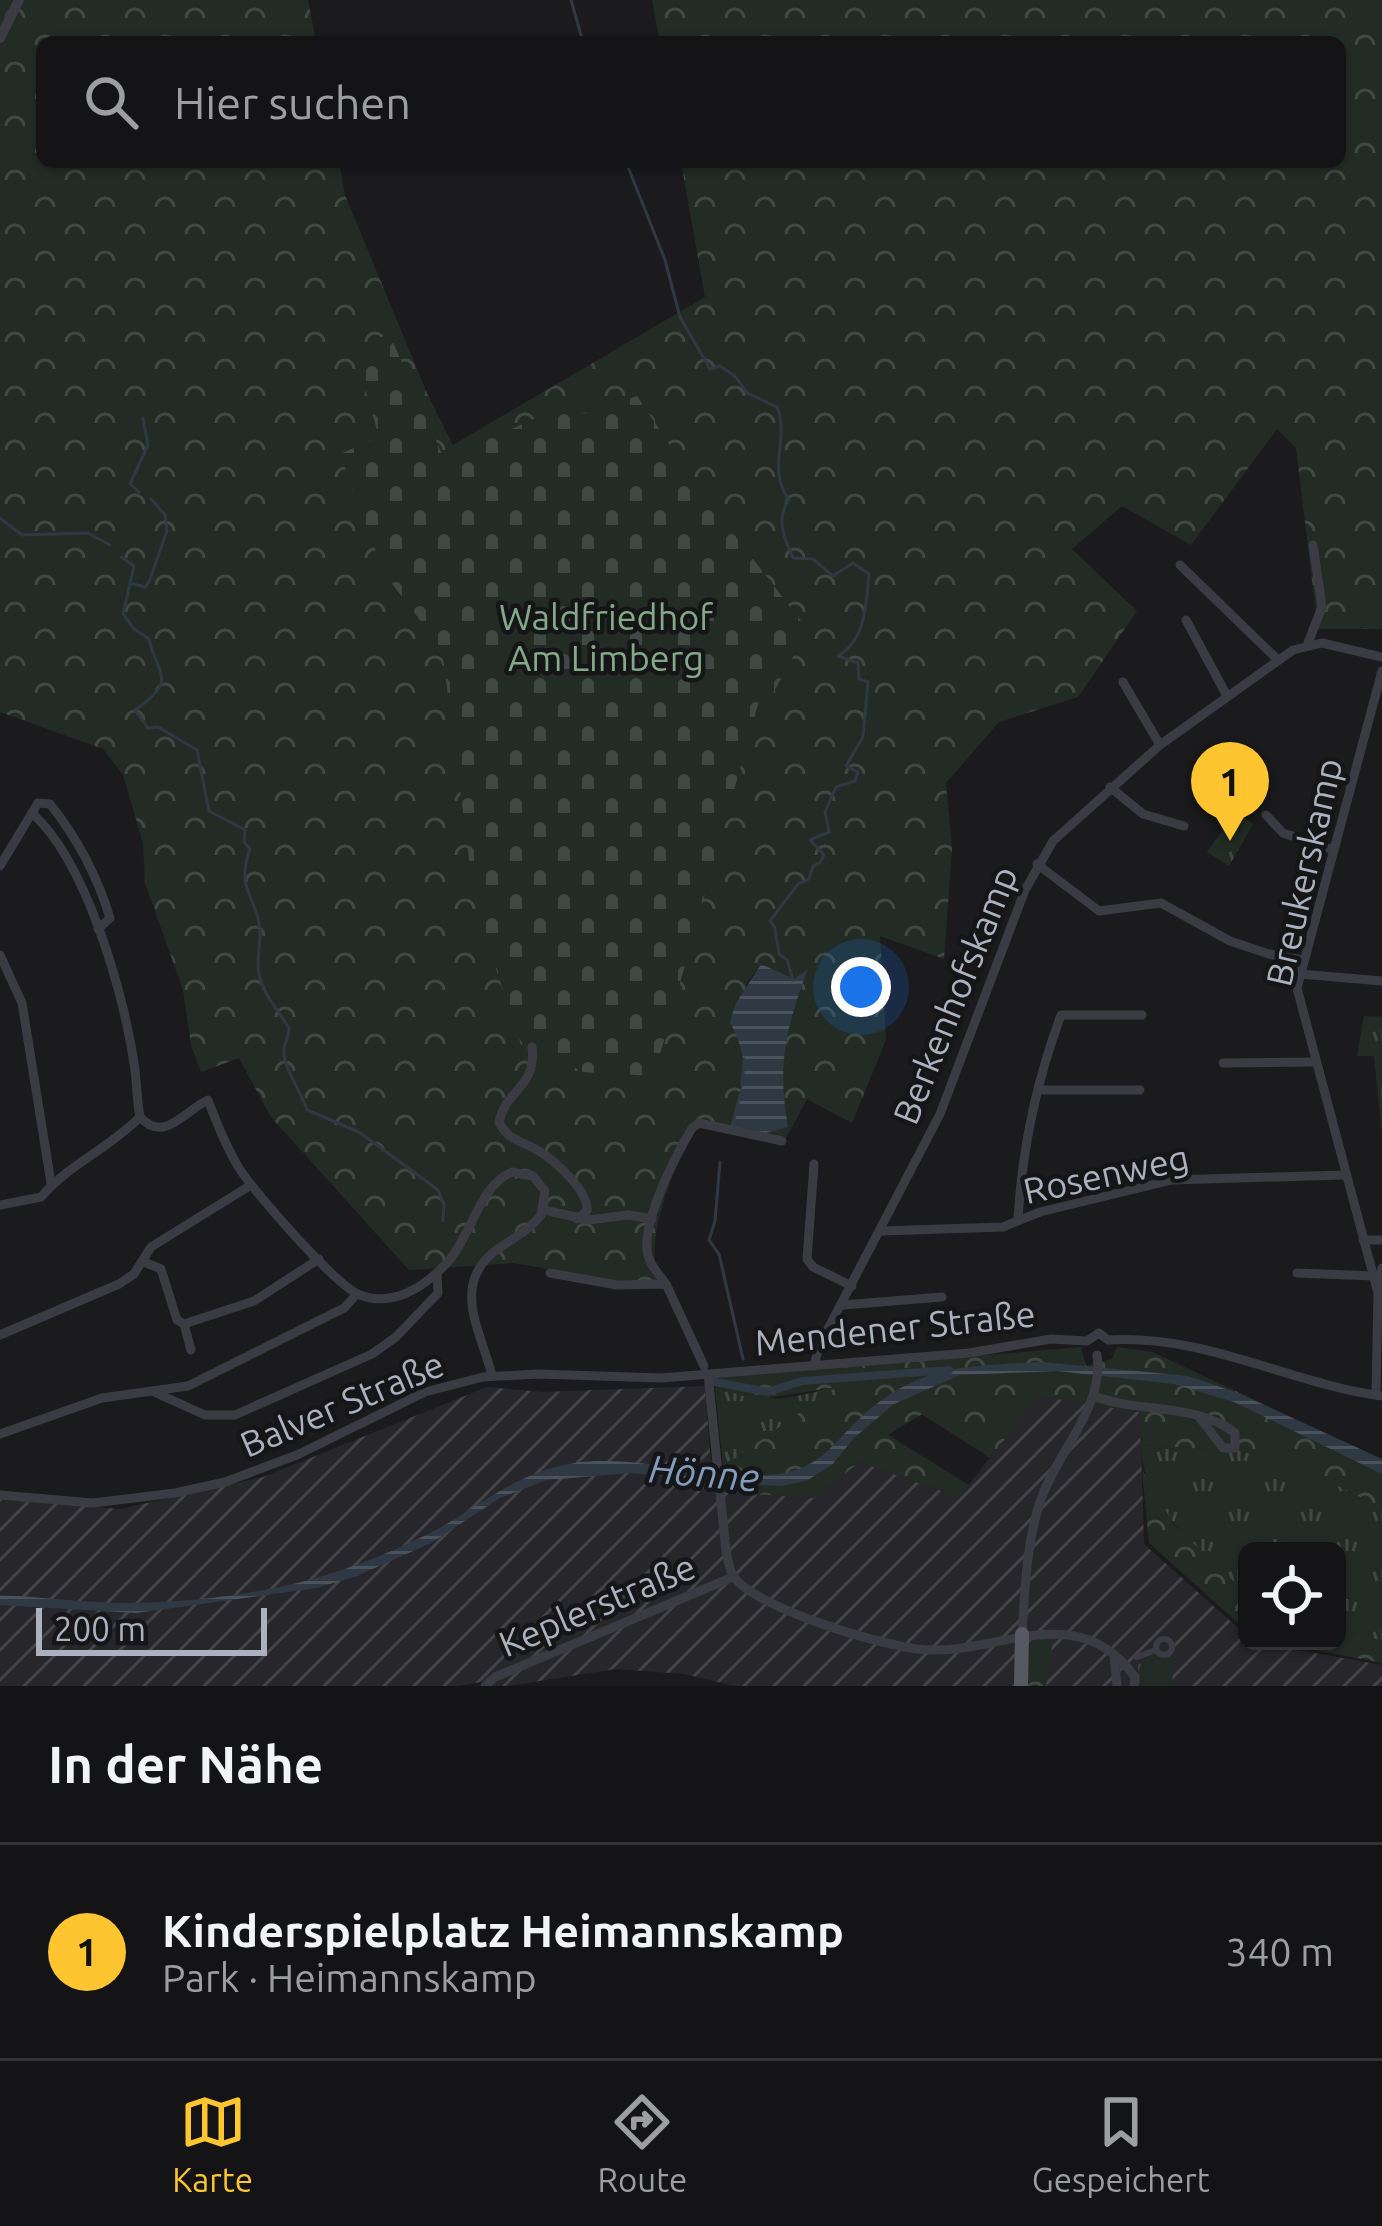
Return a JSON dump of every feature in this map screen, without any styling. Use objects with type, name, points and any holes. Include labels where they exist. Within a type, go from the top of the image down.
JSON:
[{"type":"main road","points":[[1021,1686],[1022,1634]]},
{"type":"street","points":[[0,38],[19,0]]},
{"type":"street","points":[[1312,545],[1322,607],[1308,643],[1382,657]]},
{"type":"street","points":[[1180,566],[1277,659]]},
{"type":"street","points":[[1186,620],[1226,694]]},
{"type":"street","name":"Berkenhofskamp","points":[[814,1366],[819,1346],[940,1114],[1037,864],[1062,830],[1160,745],[1226,694],[1308,643]]},
{"type":"street","name":"Breukerskamp","points":[[1379,1396],[1378,1272],[1344,1175],[1298,1005],[1300,974],[1382,671]]},
{"type":"street","points":[[1123,682],[1160,745]]},
{"type":"street","points":[[1110,787],[1143,814],[1184,826]]},
{"type":"street","points":[[0,866],[35,808],[50,804],[92,869],[110,918],[98,928]]},
{"type":"street","points":[[35,808],[66,852],[98,928],[130,1042],[140,1117],[152,1128],[164,1129],[208,1100],[226,1144],[251,1185],[356,1294],[381,1299],[399,1296],[436,1273],[463,1244],[488,1190],[505,1174],[519,1171],[539,1181],[546,1197],[544,1210],[533,1225],[488,1257],[472,1285],[472,1317],[492,1376]]},
{"type":"street","points":[[1266,814],[1283,832],[1334,850]]},
{"type":"street","points":[[1037,864],[1099,910],[1161,903],[1248,948],[1304,959]]},
{"type":"street","points":[[0,955],[22,1003],[51,1183]]},
{"type":"street","points":[[1300,974],[1382,981]]},
{"type":"street","points":[[1018,1219],[1025,1144],[1061,1015],[1142,1015]]},
{"type":"street","points":[[532,1047],[526,1084],[505,1105],[500,1122],[508,1136],[541,1152],[586,1197],[587,1211],[578,1219]]},
{"type":"street","points":[[1223,1063],[1314,1062]]},
{"type":"street","points":[[1039,1090],[1140,1090]]},
{"type":"street","points":[[0,1205],[41,1197],[51,1183],[112,1144],[140,1117]]},
{"type":"street","points":[[782,1141],[696,1124],[682,1144],[652,1219],[647,1255],[666,1284],[706,1370],[733,1577],[782,1609],[903,1647],[954,1649],[1053,1631],[1114,1657],[1132,1672],[1134,1686]]},
{"type":"street","points":[[814,1164],[807,1259],[813,1267],[852,1286]]},
{"type":"street","name":"Rosenweg","points":[[881,1231],[1003,1227],[1018,1219],[1172,1180],[1344,1175]]},
{"type":"street","points":[[0,1335],[104,1292],[134,1274],[151,1247],[251,1185]]},
{"type":"street","points":[[544,1210],[578,1219],[636,1214],[652,1219]]},
{"type":"street","points":[[1364,1240],[1382,1240]]},
{"type":"street","points":[[184,1324],[254,1301],[320,1259]]},
{"type":"street","points":[[144,1262],[160,1269],[191,1350]]},
{"type":"street","points":[[1297,1273],[1378,1272]]},
{"type":"street","points":[[151,1392],[205,1415],[235,1415],[380,1349],[438,1293],[436,1273]]},
{"type":"street","points":[[550,1273],[617,1285],[666,1284]]},
{"type":"street","points":[[0,1434],[93,1400],[200,1382],[344,1308],[356,1294]]},
{"type":"street","points":[[843,1305],[942,1298]]},
{"type":"street","name":"Mendener Straße","points":[[706,1370],[969,1353],[1064,1338],[1088,1341],[1099,1333],[1108,1340],[1216,1350],[1316,1384],[1379,1396]]},
{"type":"street","points":[[1022,1634],[1029,1547],[1040,1504],[1058,1458],[1094,1396],[1098,1357],[1107,1349],[1108,1340]]},
{"type":"street","name":"Mendener Straße","points":[[1088,1341],[1090,1351],[1098,1357]]},
{"type":"street","name":"Balver Straße","points":[[0,1495],[72,1503],[117,1502],[225,1482],[297,1455],[425,1392],[492,1376],[633,1379],[706,1370]]},
{"type":"street","points":[[1094,1396],[1200,1418]]},
{"type":"street","name":"Keplerstraße","points":[[485,1686],[495,1677],[733,1577]]},
{"type":"street","points":[[1137,1657],[1156,1650]]},
{"type":"street","points":[[1114,1657],[1117,1686]]},
{"type":"shaded area","points":[[705,1386],[713,1491],[813,1498],[860,1462],[959,1497],[1039,1396],[1140,1412],[1144,1544],[1238,1628],[1238,1650],[1298,1650],[1382,1665],[1382,1686],[735,1686],[684,1674],[616,1669],[508,1686],[483,1686],[481,1682],[458,1686],[0,1686],[0,1499],[120,1509],[263,1477],[487,1387],[542,1392]]},
{"type":"green space","points":[[0,0],[308,0],[315,36],[36,36],[36,168],[340,168],[345,195],[453,445],[705,297],[682,168],[1346,168],[1346,36],[659,36],[652,0],[1382,0],[1382,629],[1318,629],[1296,448],[1277,429],[1191,545],[1122,506],[1072,549],[1137,611],[1078,697],[999,722],[946,783],[952,850],[944,959],[880,936],[886,1040],[852,1123],[807,1099],[785,1140],[697,1120],[659,1220],[655,1241],[658,1281],[632,1283],[513,1263],[409,1270],[271,1117],[239,1058],[201,1072],[191,1045],[183,990],[145,883],[143,843],[123,775],[103,749],[0,712]],"holes":[[[760,965],[794,979],[807,972],[785,1048],[787,1127],[733,1126],[741,1090],[746,984]]]},
{"type":"green space","name":"Waldfriedhof Am Limberg","points":[[389,333],[444,459],[545,414],[592,413],[637,396],[702,493],[808,630],[771,697],[759,701],[654,1076],[582,1072],[540,1046],[521,1045],[475,905],[442,649],[384,573],[340,454],[379,437],[355,352]]},
{"type":"green space","points":[[1236,811],[1253,824],[1229,866],[1207,852]]},
{"type":"green space","points":[[1364,1016],[1382,1017],[1382,1134],[1374,1056],[1357,1056]]},
{"type":"green space","points":[[1081,1347],[1086,1366],[1112,1359],[1117,1347],[1152,1352],[1382,1459],[1382,1508],[1336,1485],[1242,1451],[1141,1445],[1139,1412],[1039,1396],[990,1458],[922,1414],[888,1435],[969,1485],[959,1497],[860,1462],[813,1498],[725,1492],[723,1467],[836,1387],[755,1400],[715,1387],[719,1378]]},
{"type":"green space","points":[[840,1385],[723,1467],[715,1387],[778,1398]]},
{"type":"green space","points":[[1141,1445],[1242,1451],[1337,1485],[1382,1508],[1382,1641],[1346,1631],[1346,1542],[1238,1542],[1238,1586],[1178,1528],[1152,1490]]},
{"type":"green space","points":[[1142,1469],[1174,1525],[1238,1585],[1238,1623],[1149,1543]]},
{"type":"green space","points":[[1346,1631],[1382,1641],[1382,1663],[1316,1650],[1346,1650]]},
{"type":"green space","points":[[1053,1639],[1046,1686],[1027,1686],[1029,1644]]},
{"type":"green space","points":[[1155,1654],[1176,1659],[1172,1679],[1176,1681],[1171,1686],[1140,1686],[1138,1665]]},
{"type":"water","points":[[761,964],[794,979],[808,969],[786,1046],[783,1084],[788,1127],[765,1133],[732,1126],[743,1062],[730,1022],[736,1003]]},
{"type":"water","name":"Hönne","points":[[1042,1362],[1188,1376],[1238,1393],[1382,1459],[1382,1474],[1234,1402],[1174,1384],[1057,1371],[960,1375],[894,1404],[854,1438],[832,1465],[806,1481],[781,1486],[630,1473],[547,1480],[500,1498],[431,1543],[317,1588],[136,1613],[0,1605],[0,1595],[164,1602],[301,1582],[391,1551],[515,1483],[575,1463],[629,1462],[744,1475],[793,1471],[821,1456],[879,1402],[921,1378],[966,1367]]},
{"type":"waterway","points":[[571,0],[581,36]]},
{"type":"waterway","points":[[628,168],[665,260],[680,317],[710,369],[720,366],[747,393],[777,407],[779,477],[789,499],[782,528],[793,558],[813,559],[833,576],[853,563],[869,574],[859,631],[838,656],[858,663],[859,679],[868,682],[863,737],[846,766],[858,772],[855,781],[836,787],[825,812],[829,832],[810,840],[824,855],[820,863],[770,921],[779,954],[787,960],[793,980]]},
{"type":"waterway","points":[[139,492],[130,484],[148,445],[143,418]]},
{"type":"waterway","points":[[130,583],[145,587],[149,582],[167,531],[165,515],[151,499]]},
{"type":"waterway","points":[[0,518],[22,535],[88,533],[110,545]]},
{"type":"waterway","points":[[121,557],[134,566],[123,614],[149,639],[162,677],[157,691],[135,710],[148,728],[158,727],[197,750],[209,811],[245,830],[244,842],[250,849],[246,884],[260,930],[259,972],[265,991],[289,1028],[284,1056],[307,1110],[359,1132],[438,1190],[444,1204],[443,1221]]},
{"type":"waterway","points":[[742,1085],[744,1059]]},
{"type":"waterway","points":[[732,1126],[740,1095]]},
{"type":"waterway","points":[[720,1162],[709,1240],[719,1254],[743,1359]]},
{"type":"waterway","points":[[715,1382],[768,1392],[802,1381],[949,1370]]},
{"type":"place","name":"Kinderspielplatz Heimannskamp","points":[[1230,841]]}]
